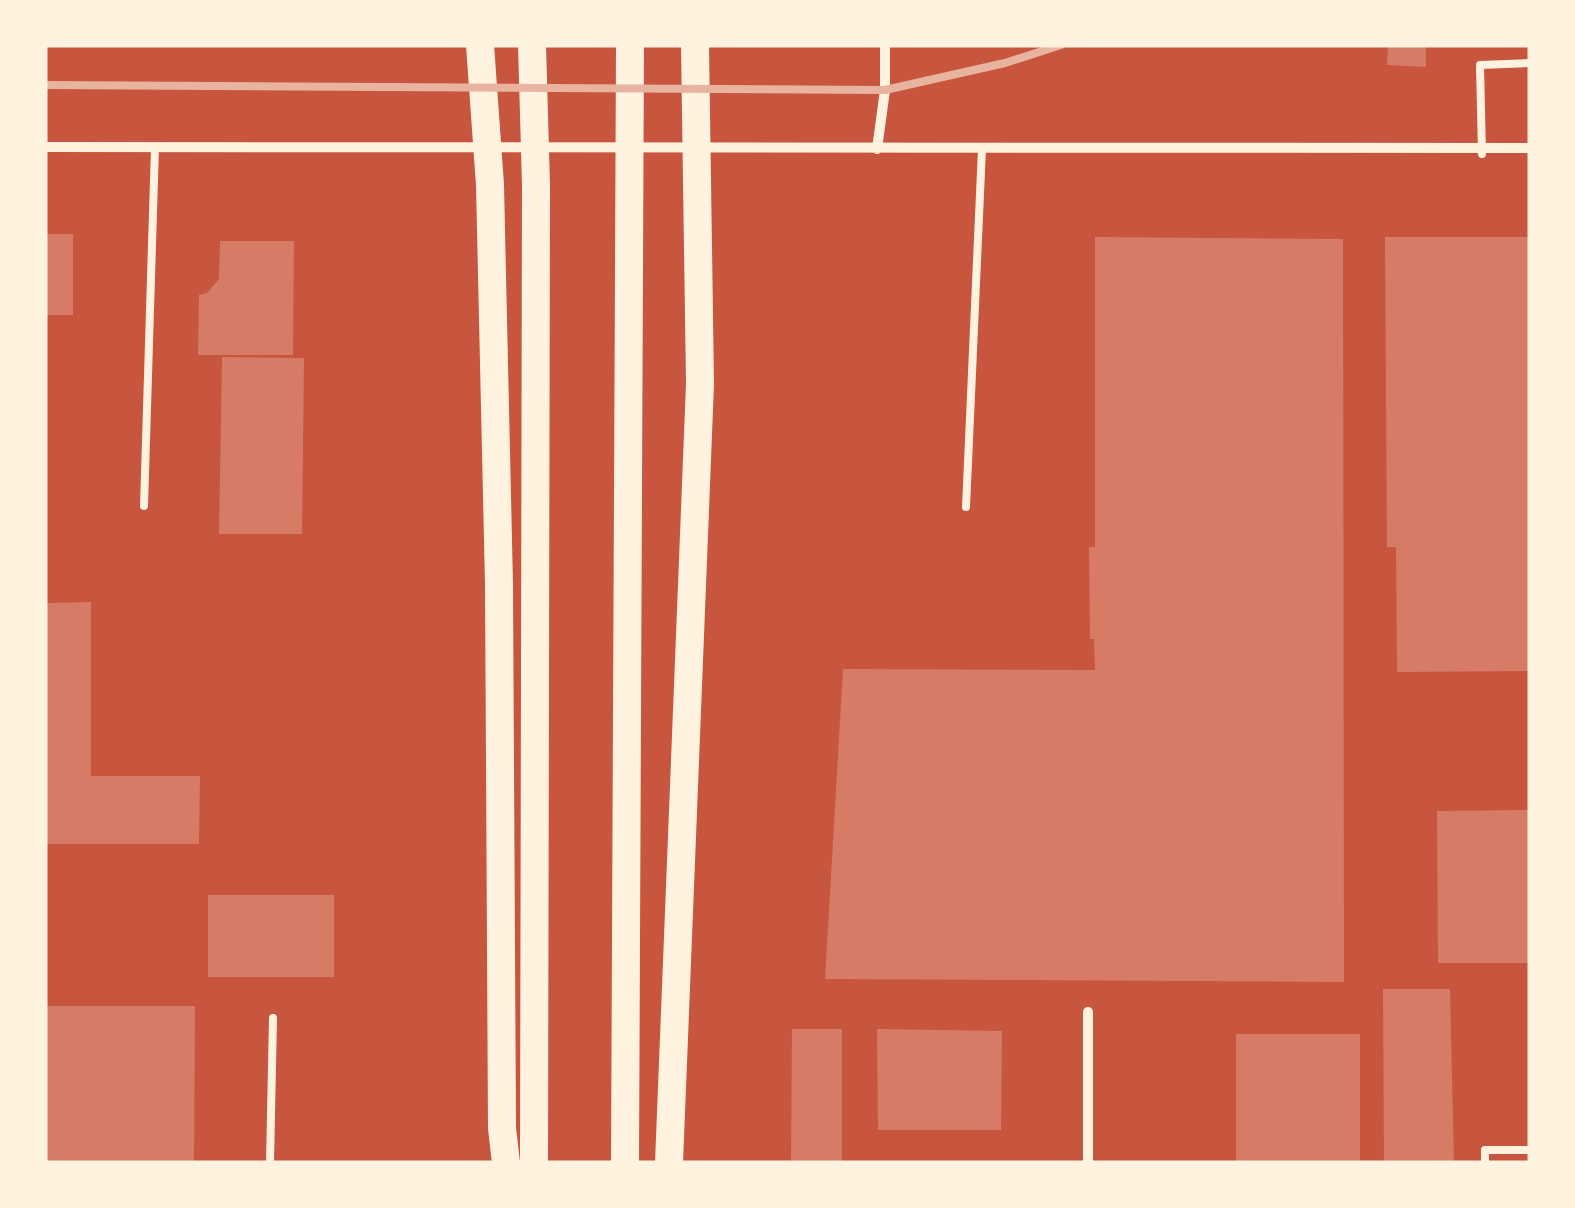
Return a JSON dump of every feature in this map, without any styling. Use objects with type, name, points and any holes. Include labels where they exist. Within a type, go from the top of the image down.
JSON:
[{"type":"highway","points":[[480,45],[490,185],[500,604],[502,1128],[506,1163]]},
{"type":"highway","points":[[532,45],[536,185],[534,1163]]},
{"type":"highway","points":[[625,1163],[630,45]]},
{"type":"highway","points":[[670,1163],[700,384],[695,45]]},
{"type":"street","points":[[877,149],[885,90],[885,45]]},
{"type":"street","points":[[45,147],[1482,151],[1530,148]]},
{"type":"street","points":[[1088,1012],[1088,1163]]},
{"type":"lane","points":[[1482,151],[1480,65],[1530,63]]},
{"type":"lane","points":[[144,506],[155,147]]},
{"type":"lane","points":[[966,506],[982,149]]},
{"type":"lane","points":[[270,1163],[273,1018]]},
{"type":"lane","points":[[1485,1163],[1485,1150],[1530,1150]]},
{"type":"building","points":[[1388,45],[1426,45],[1426,67],[1387,65]]},
{"type":"building","points":[[45,234],[73,234],[73,315],[45,315]]},
{"type":"building","points":[[1095,237],[1343,239],[1344,982],[825,979],[843,669],[1095,670],[1094,639],[1090,639],[1089,547],[1095,547]]},
{"type":"building","points":[[1385,237],[1530,237],[1530,671],[1397,672],[1396,547],[1387,547]]},
{"type":"building","points":[[220,241],[294,241],[293,355],[198,355],[199,295],[207,293],[219,279]]},
{"type":"building","points":[[222,357],[304,358],[302,534],[219,534]]},
{"type":"building","points":[[91,602],[91,776],[200,776],[199,844],[45,844],[45,603]]},
{"type":"building","points":[[1530,810],[1530,963],[1438,963],[1437,811]]},
{"type":"building","points":[[208,895],[334,895],[334,977],[208,977]]},
{"type":"building","points":[[1383,989],[1450,989],[1454,1163],[1384,1163]]},
{"type":"building","points":[[45,1006],[195,1006],[194,1163],[45,1163]]},
{"type":"building","points":[[792,1029],[842,1029],[842,1163],[791,1163]]},
{"type":"building","points":[[877,1029],[1002,1031],[1001,1130],[878,1130]]},
{"type":"building","points":[[1236,1034],[1360,1034],[1360,1163],[1236,1163]]},
{"type":"railway","points":[[45,85],[885,90],[1005,63],[1061,45]]}]
